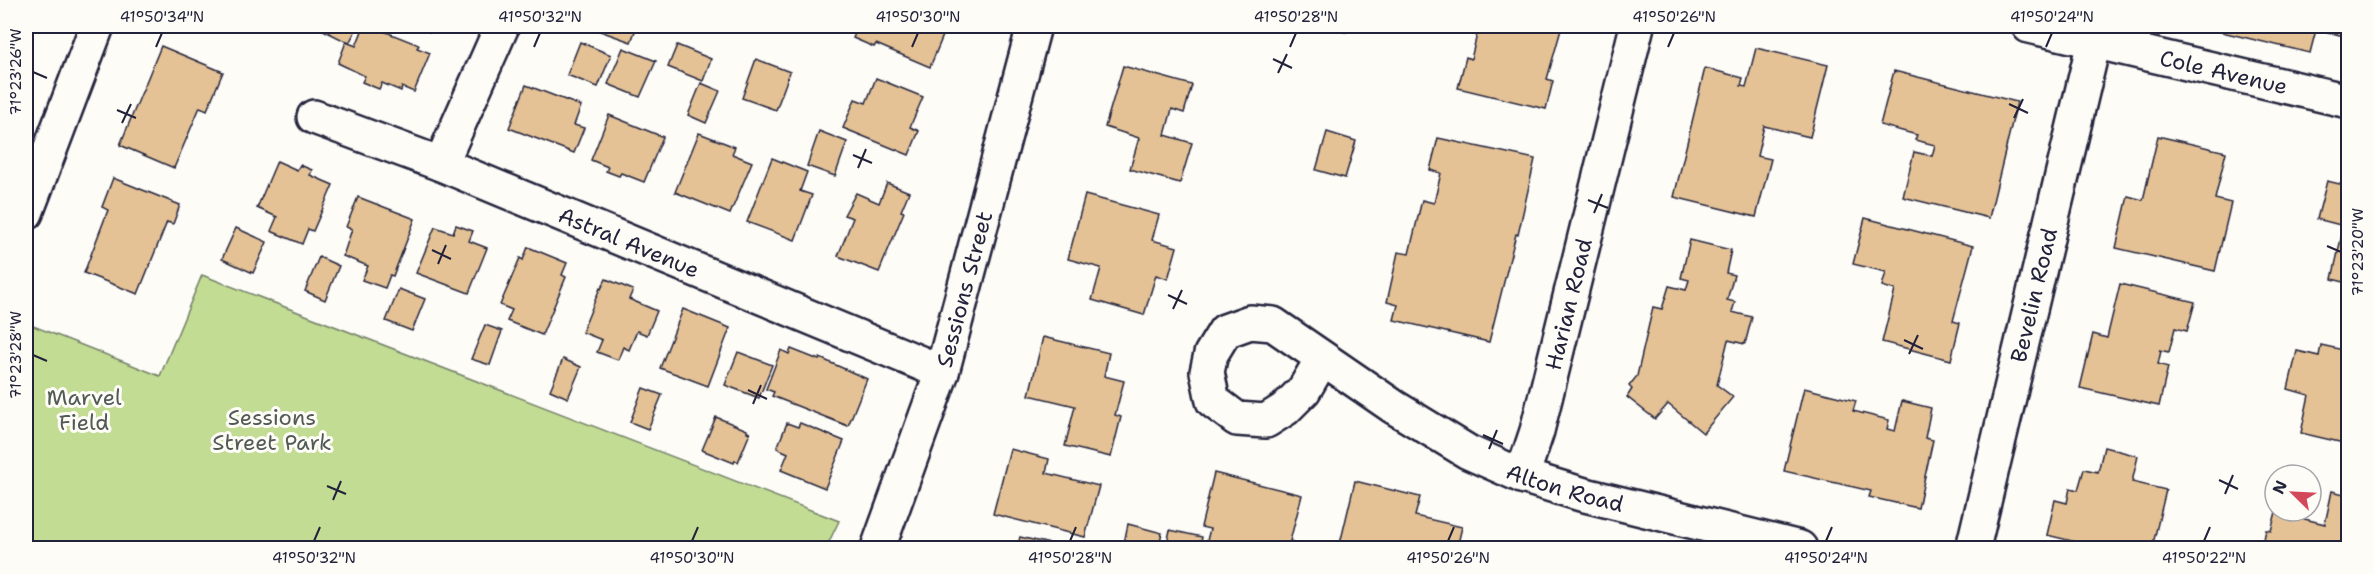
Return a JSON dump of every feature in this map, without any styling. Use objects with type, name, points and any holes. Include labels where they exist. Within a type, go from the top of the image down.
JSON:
[{"type":"street","points":[[26,213],[97,26]]},
{"type":"street","points":[[441,164],[502,26]]},
{"type":"street","name":"Sessions Street","points":[[878,549],[942,372],[1034,26]]},
{"type":"street","name":"Harian Road","points":[[1522,477],[1537,431],[1637,26]]},
{"type":"street","name":"Cole Avenue","points":[[2029,26],[2094,42],[2132,37],[2349,101]]},
{"type":"street","name":"Bevelin Road","points":[[1973,549],[2094,42]]},
{"type":"street","name":"Astral Avenue","points":[[314,117],[441,164],[942,372]]},
{"type":"street","name":"Alton Road","points":[[1322,359],[1394,407],[1468,452],[1522,477],[1800,549]]},
{"type":"green space","name":"Sessions Street Park","points":[[202,275],[839,521],[826,548],[26,548],[26,323],[160,376]]},
{"type":"building","points":[[320,26],[358,26],[349,43],[319,28]]},
{"type":"building","points":[[364,26],[371,26],[419,45],[417,48],[430,53],[414,92],[402,87],[401,91],[382,83],[379,89],[362,82],[365,76],[338,63],[346,42],[356,46]]},
{"type":"building","points":[[416,26],[448,26],[445,32],[432,27],[430,32]]},
{"type":"building","points":[[586,26],[637,26],[631,42]]},
{"type":"building","points":[[858,26],[947,26],[930,67],[876,44],[874,47],[853,38]]},
{"type":"building","points":[[1319,26],[1347,26],[1346,32]]},
{"type":"building","points":[[1479,26],[1562,26],[1547,79],[1553,81],[1546,109],[1458,88],[1466,57],[1471,59]]},
{"type":"building","points":[[2197,26],[2317,26],[2310,53]]},
{"type":"building","points":[[2327,26],[2348,26],[2348,37],[2327,32]]},
{"type":"building","points":[[580,42],[611,55],[598,87],[567,75]]},
{"type":"building","points":[[677,45],[711,59],[703,81],[668,67]]},
{"type":"building","points":[[161,46],[223,72],[207,110],[200,107],[174,168],[120,145]]},
{"type":"building","points":[[623,48],[656,61],[640,97],[608,84]]},
{"type":"building","points":[[1756,48],[1828,65],[1810,137],[1764,126],[1757,156],[1771,159],[1756,217],[1674,197],[1705,68],[1743,78],[1741,86],[1746,87]]},
{"type":"building","points":[[756,59],[790,72],[776,110],[742,98]]},
{"type":"building","points":[[1123,66],[1192,85],[1184,113],[1172,109],[1165,135],[1192,143],[1180,183],[1130,169],[1139,138],[1105,127]]},
{"type":"building","points":[[1894,71],[2017,102],[1989,218],[1903,197],[1914,152],[1932,156],[1935,145],[1915,140],[1917,135],[1880,125]]},
{"type":"building","points":[[876,78],[923,97],[910,127],[919,131],[909,155],[843,128],[855,99],[866,103]]},
{"type":"building","points":[[701,83],[720,91],[706,123],[688,115]]},
{"type":"building","points":[[526,85],[581,106],[574,125],[584,128],[574,153],[509,128]]},
{"type":"building","points":[[609,115],[663,137],[644,182],[621,173],[619,176],[606,171],[608,167],[591,160]]},
{"type":"building","points":[[819,131],[847,142],[835,176],[807,166]]},
{"type":"building","points":[[1327,132],[1356,141],[1345,178],[1316,170]]},
{"type":"building","points":[[699,133],[735,147],[732,154],[752,162],[730,214],[675,192]]},
{"type":"building","points":[[2158,136],[2226,152],[2215,199],[2231,203],[2215,271],[2116,248],[2128,196],[2143,200]]},
{"type":"building","points":[[1438,138],[1535,159],[1518,235],[1516,234],[1489,342],[1394,320],[1398,305],[1387,302],[1398,252],[1409,254],[1422,200],[1434,203],[1441,173],[1430,170]]},
{"type":"building","points":[[772,158],[807,172],[800,191],[812,195],[795,240],[747,222]]},
{"type":"building","points":[[277,161],[297,170],[300,165],[312,170],[310,175],[333,185],[313,231],[308,229],[302,244],[271,231],[277,217],[257,208]]},
{"type":"building","points":[[113,178],[180,205],[173,224],[167,222],[138,294],[84,273],[108,210],[102,207]]},
{"type":"building","points":[[2327,181],[2348,186],[2348,227],[2317,219]]},
{"type":"building","points":[[887,183],[909,192],[901,211],[904,212],[879,272],[838,256],[853,218],[844,215],[856,193],[879,203]]},
{"type":"building","points":[[1085,195],[1159,215],[1152,240],[1177,247],[1168,279],[1156,275],[1144,315],[1092,300],[1101,268],[1068,259]]},
{"type":"building","points":[[358,197],[415,219],[393,276],[390,275],[385,288],[362,280],[368,266],[343,256],[352,229],[346,227]]},
{"type":"building","points":[[1865,218],[1973,246],[1953,321],[1960,323],[1951,360],[1882,342],[1895,290],[1882,286],[1886,272],[1853,264]]},
{"type":"building","points":[[456,225],[473,231],[469,241],[487,248],[469,293],[416,273],[435,227],[453,233]]},
{"type":"building","points":[[236,228],[267,242],[253,273],[222,259]]},
{"type":"building","points":[[2342,234],[2348,236],[2348,283],[2332,279]]},
{"type":"building","points":[[1690,240],[1731,250],[1726,273],[1734,275],[1727,300],[1735,302],[1732,312],[1752,317],[1745,344],[1728,340],[1717,385],[1733,397],[1703,433],[1668,404],[1655,419],[1627,397],[1632,389],[1629,386],[1637,376],[1653,307],[1662,309],[1669,286],[1686,290],[1689,280],[1681,278]]},
{"type":"building","points":[[528,247],[567,263],[562,275],[566,277],[542,335],[507,321],[512,310],[500,305],[520,258],[523,260]]},
{"type":"building","points":[[319,257],[339,266],[325,300],[305,291]]},
{"type":"building","points":[[606,279],[633,290],[629,299],[657,311],[647,335],[637,331],[629,350],[623,347],[618,360],[597,352],[602,340],[582,332]]},
{"type":"building","points":[[2120,284],[2195,302],[2187,331],[2175,328],[2169,352],[2159,350],[2161,351],[2158,364],[2168,367],[2159,406],[2080,388],[2093,334],[2107,338]]},
{"type":"building","points":[[399,289],[425,299],[412,331],[386,321]]},
{"type":"building","points":[[683,309],[730,328],[708,386],[660,368]]},
{"type":"building","points":[[485,325],[502,331],[490,365],[471,359]]},
{"type":"building","points":[[1043,337],[1109,353],[1104,376],[1124,381],[1115,415],[1121,417],[1111,457],[1065,446],[1075,406],[1029,395]]},
{"type":"building","points":[[2321,345],[2348,351],[2348,444],[2301,433],[2309,395],[2288,389],[2297,351],[2319,356]]},
{"type":"building","points":[[791,349],[819,360],[820,358],[867,379],[848,426],[772,396],[774,392],[766,389],[781,350],[789,354]]},
{"type":"building","points":[[738,352],[772,365],[759,398],[725,385]]},
{"type":"building","points":[[563,359],[581,367],[568,398],[550,390]]},
{"type":"building","points":[[643,388],[662,395],[648,429],[630,422]]},
{"type":"building","points":[[1804,388],[1856,401],[1853,411],[1889,420],[1887,429],[1895,431],[1902,401],[1931,408],[1925,438],[1933,440],[1918,508],[1869,497],[1871,491],[1784,471]]},
{"type":"building","points":[[716,417],[750,433],[738,462],[735,460],[734,463],[702,450]]},
{"type":"building","points":[[787,423],[798,427],[800,423],[844,441],[825,488],[781,470],[788,453],[777,448]]},
{"type":"building","points":[[2104,447],[2138,456],[2132,482],[2166,490],[2152,548],[2126,544],[2125,548],[2101,548],[2047,535],[2055,500],[2067,503],[2070,488],[2078,490],[2084,469],[2098,472]]},
{"type":"building","points":[[1010,449],[1049,459],[1046,473],[1099,486],[1085,537],[993,514]]},
{"type":"building","points":[[1214,473],[1302,495],[1290,541],[1293,542],[1291,548],[1205,548],[1210,529],[1201,527]]},
{"type":"building","points":[[1355,481],[1420,497],[1415,516],[1462,527],[1457,548],[1339,548]]},
{"type":"building","points":[[2332,491],[2348,495],[2348,548],[2262,548],[2266,530],[2271,531],[2273,523],[2325,524]]},
{"type":"building","points":[[1128,524],[1162,533],[1158,548],[1123,548]]},
{"type":"building","points":[[1170,530],[1202,537],[1200,548],[1166,548]]},
{"type":"building","points":[[1020,537],[1067,548],[1017,548]]},
{"type":"building","points":[[1504,543],[1525,548],[1503,548]]},
{"type":"park label","name":"Marvel Field","points":[[84,410]]}]
